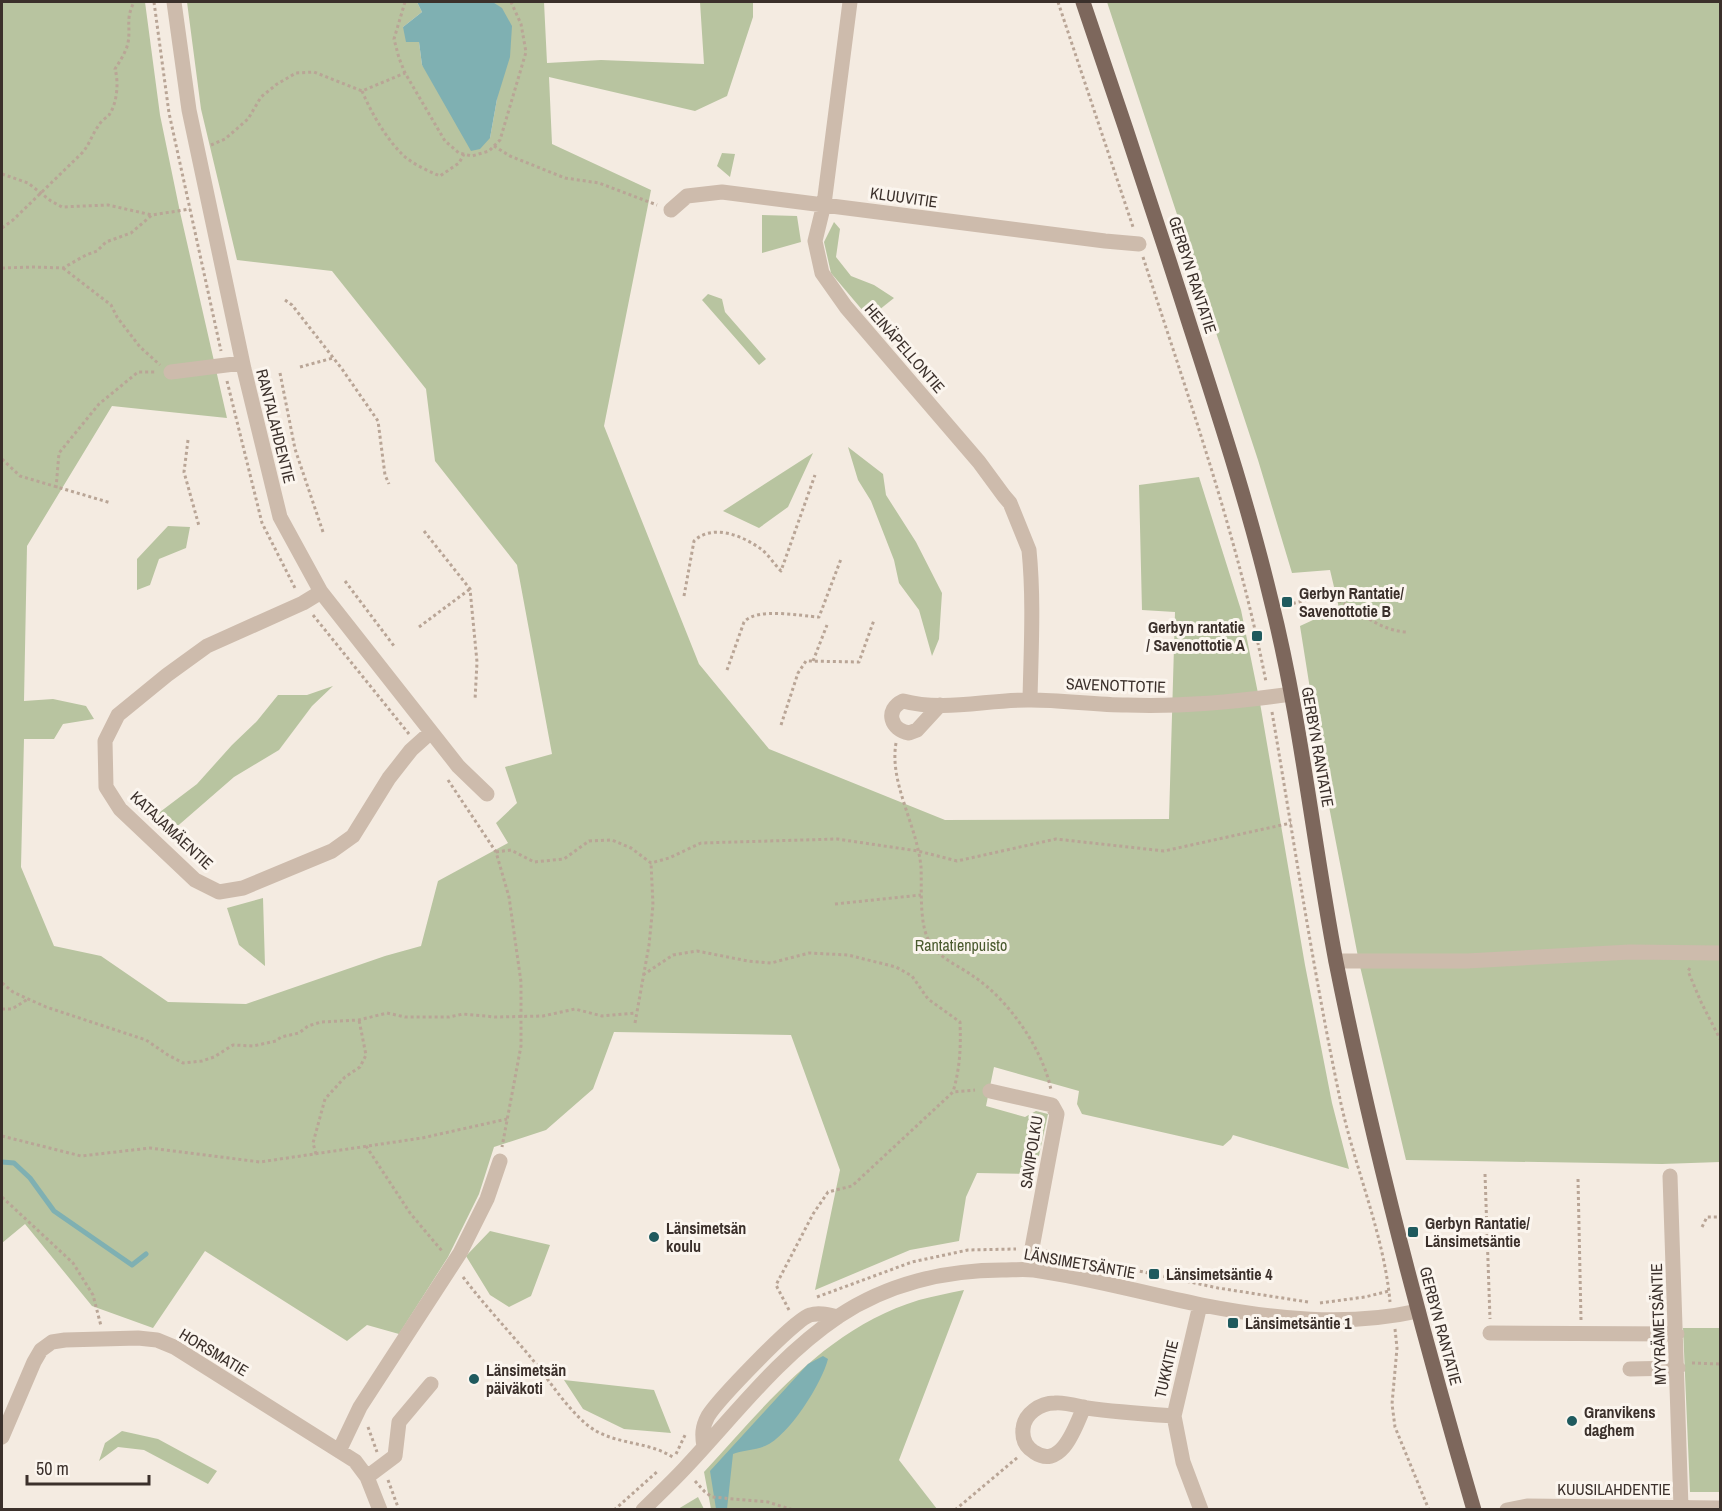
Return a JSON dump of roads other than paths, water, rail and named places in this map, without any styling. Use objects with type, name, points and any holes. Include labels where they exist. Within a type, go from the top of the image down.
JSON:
[{"type":"main road","name":"GERBYN RANTATIE","points":[[1083,2],[1134,151],[1235,467],[1273,608],[1291,694],[1336,961],[1379,1164],[1474,1509]]},
{"type":"street","name":"RANTALAHDENTIE","points":[[174,2],[189,110],[242,363],[280,516],[321,592],[458,766],[487,794]]},
{"type":"street","name":"HEINÄPELLONTIE","points":[[850,2],[824,204],[815,241],[822,273],[846,307],[979,462],[1010,503],[1029,550],[1033,591],[1030,700]]},
{"type":"street","name":"KLUUVITIE","points":[[671,210],[687,196],[722,192],[1138,244]]},
{"type":"street","points":[[171,372],[242,363]]},
{"type":"street","name":"KATAJAMÄENTIE","points":[[321,592],[303,603],[207,646],[118,715],[105,741],[106,787],[120,809],[195,880],[219,892],[243,888],[332,851],[353,836],[389,778],[431,732]]},
{"type":"street","name":"SAVENOTTOTIE","points":[[940,705],[917,730],[909,733],[899,729],[891,719],[892,711],[897,704],[903,701],[913,704],[940,705],[1030,700],[1127,705],[1217,704],[1291,694]]},
{"type":"street","points":[[1336,961],[1467,961],[1630,952],[1720,953]]},
{"type":"street","name":"SAVIPOLKU","points":[[990,1091],[1052,1105],[1057,1114],[1032,1248],[1031,1270]]},
{"type":"street","points":[[339,1451],[360,1407],[453,1264],[487,1198],[500,1161]]},
{"type":"street","name":"MYYRÄMETSÄNTIE","points":[[1670,1176],[1681,1507]]},
{"type":"street","name":"LÄNSIMETSÄNTIE","points":[[643,1509],[798,1346],[838,1317],[877,1295],[916,1281],[971,1270],[1031,1270],[1108,1283],[1200,1305],[1316,1321],[1392,1317],[1418,1311]]},
{"type":"street","name":"TUKKITIE","points":[[1200,1305],[1173,1416],[1183,1462],[1201,1509]]},
{"type":"street","points":[[1490,1333],[1677,1334]]},
{"type":"street","name":"HORSMATIE","points":[[2,1437],[34,1362],[41,1350],[52,1342],[138,1338],[157,1340],[174,1347],[355,1461],[368,1477],[380,1509]]},
{"type":"street","points":[[1630,1369],[1678,1365]]},
{"type":"street","points":[[368,1477],[395,1456],[399,1422],[431,1383]]},
{"type":"street","points":[[1084,1407],[1071,1437],[1056,1454],[1038,1455],[1028,1447],[1023,1437],[1023,1423],[1031,1412],[1053,1403],[1173,1416]]},
{"type":"street","name":"KUUSILAHDENTIE","points":[[1507,1509],[1527,1506],[1720,1508]]},
{"type":"water","points":[[417,2],[493,2],[502,8],[512,26],[510,57],[497,99],[490,138],[480,149],[471,151],[422,65],[419,42],[406,42],[403,27],[422,12]]},
{"type":"water","points":[[823,1356],[828,1359],[819,1381],[803,1408],[784,1432],[765,1446],[733,1454],[727,1509],[716,1509],[710,1471],[808,1364]]},
{"type":"waterway","points":[[2,1162],[14,1163],[30,1178],[54,1211],[132,1265],[146,1254]]},
{"type":"place","name":"Gerbyn Rantatie/ Savenottotie B","points":[[1287,602]]},
{"type":"place","name":"Gerbyn rantatie / Savenottotie A","points":[[1257,636]]},
{"type":"place","name":"Gerbyn Rantatie/ Länsimetsäntie","points":[[1413,1232]]},
{"type":"place","name":"Länsimetsän koulu","points":[[654,1237]]},
{"type":"place","name":"Länsimetsäntie 4","points":[[1154,1274]]},
{"type":"place","name":"Länsimetsäntie 1","points":[[1233,1323]]},
{"type":"place","name":"Länsimetsän päiväkoti","points":[[474,1379]]},
{"type":"place","name":"Granvikens daghem","points":[[1572,1421]]},
{"type":"park label","name":"Rantatienpuisto","points":[[961,945]]}]
